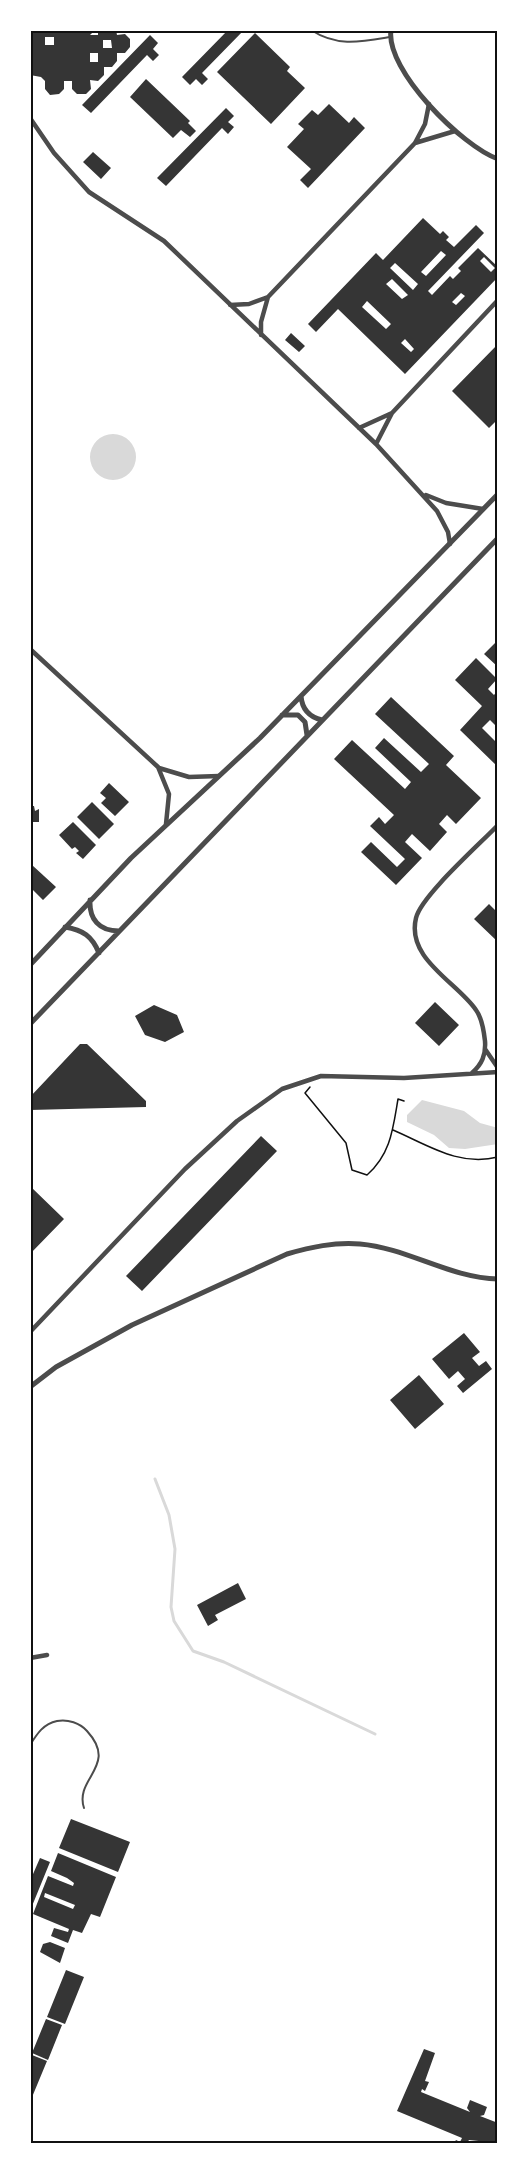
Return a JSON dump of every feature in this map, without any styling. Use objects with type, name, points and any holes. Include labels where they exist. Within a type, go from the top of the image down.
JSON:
[{"type":"street","points":[[390,33],[404,75],[455,131],[478,152],[498,159]]},
{"type":"street","points":[[230,305],[249,304],[268,297],[415,143],[425,124],[429,103]]},
{"type":"street","points":[[30,118],[54,153],[89,192],[164,241],[376,444],[424,494],[444,522],[450,544]]},
{"type":"street","points":[[415,143],[455,131]]},
{"type":"street","points":[[261,335],[261,322],[268,297]]},
{"type":"street","points":[[376,444],[392,413],[498,300]]},
{"type":"street","points":[[358,428],[392,413]]},
{"type":"street","points":[[424,494],[446,503],[483,509]]},
{"type":"street","points":[[30,965],[90,900],[166,824],[221,776],[498,494]]},
{"type":"street","points":[[30,1024],[498,538]]},
{"type":"street","points":[[30,649],[158,767],[189,777],[221,776]]},
{"type":"street","points":[[301,696],[309,715],[322,720]]},
{"type":"street","points":[[282,715],[298,715],[306,723],[307,735]]},
{"type":"street","points":[[158,767],[169,794],[166,824]]},
{"type":"street","points":[[30,1332],[185,1169],[237,1121],[282,1089],[321,1076],[404,1078],[498,1070],[486,1048],[476,1010],[426,958],[418,943],[415,926],[424,902],[498,825]]},
{"type":"street","points":[[90,900],[90,909],[97,923],[111,931],[119,931]]},
{"type":"street","points":[[65,927],[84,932],[91,938],[99,953]]},
{"type":"street","points":[[472,1073],[481,1064],[486,1048]]},
{"type":"street","points":[[30,1387],[56,1367],[132,1325],[287,1254],[309,1247],[333,1243],[360,1244],[385,1249],[471,1276],[498,1279]]},
{"type":"street","points":[[30,1658],[47,1655]]},
{"type":"lane","points":[[310,30],[338,42],[353,43],[390,33]]},
{"type":"lane","points":[[30,1745],[40,1731],[50,1723],[63,1720],[83,1726],[94,1738],[99,1746],[100,1758],[82,1798],[84,1808]]},
{"type":"path","points":[[321,1076],[305,1093],[346,1143],[352,1170],[367,1175],[381,1163],[393,1130],[398,1099],[404,1101]]},
{"type":"path","points":[[393,1130],[435,1151],[459,1158],[477,1162],[498,1157]]},
{"type":"shaded area","points":[[113,434],[129,441],[136,457],[129,473],[113,480],[97,473],[90,457],[97,441]]},
{"type":"shaded area","points":[[422,1100],[464,1111],[480,1123],[498,1128],[498,1144],[465,1149],[449,1148],[434,1135],[407,1122],[407,1115]]},
{"type":"building","points":[[40,30],[95,30],[90,35],[98,35],[98,30],[116,30],[117,35],[125,34],[130,39],[130,47],[125,53],[117,53],[117,61],[112,67],[104,67],[104,75],[98,81],[90,80],[91,89],[86,94],[77,94],[72,89],[72,81],[64,81],[64,89],[59,94],[50,95],[41,77],[30,75],[30,34]],"holes":[[[45,37],[54,37],[54,45],[45,45]],[[103,40],[111,40],[112,48],[103,48]],[[90,53],[98,53],[98,62],[90,62]]]},
{"type":"building","points":[[228,30],[244,30],[202,73],[208,79],[202,85],[196,79],[190,85],[182,77]]},
{"type":"building","points":[[255,33],[290,67],[287,71],[305,88],[271,124],[217,72]]},
{"type":"building","points":[[150,35],[158,43],[153,49],[159,55],[153,61],[147,55],[91,113],[82,105]]},
{"type":"building","points":[[146,79],[190,121],[188,123],[196,131],[190,137],[181,130],[173,138],[130,97]]},
{"type":"building","points":[[329,104],[349,123],[354,117],[365,128],[308,188],[300,180],[311,169],[287,147],[304,129],[298,124],[312,110],[318,115]]},
{"type":"building","points":[[226,108],[234,116],[228,122],[234,127],[228,134],[222,128],[166,186],[157,178]]},
{"type":"building","points":[[93,152],[111,168],[101,179],[83,162]]},
{"type":"building","points":[[423,218],[440,234],[443,231],[449,237],[446,240],[454,247],[476,225],[484,233],[428,291],[432,295],[450,276],[453,279],[461,271],[458,268],[478,248],[498,267],[498,277],[405,374],[338,309],[316,332],[308,324],[376,253],[383,260]],"holes":[[[441,251],[446,255],[426,276],[421,272]],[[484,257],[495,268],[491,272],[480,261]],[[395,263],[418,284],[413,290],[390,268]],[[392,279],[408,295],[402,299],[386,284]],[[461,293],[465,296],[456,305],[452,302]],[[367,301],[391,324],[386,329],[362,307]],[[405,339],[414,349],[411,352],[401,343]]]},
{"type":"building","points":[[291,333],[305,346],[299,352],[285,340]]},
{"type":"building","points":[[498,344],[498,419],[489,428],[452,391]]},
{"type":"building","points":[[498,640],[498,667],[484,654]]},
{"type":"building","points":[[476,658],[497,679],[488,689],[494,695],[498,690],[498,728],[490,720],[482,728],[498,744],[498,767],[460,730],[482,706],[455,680]]},
{"type":"building","points":[[391,697],[454,756],[446,765],[481,798],[456,824],[447,815],[439,824],[447,832],[430,851],[412,834],[405,842],[422,858],[396,885],[361,852],[371,842],[397,867],[405,859],[370,826],[379,817],[385,824],[394,815],[334,759],[352,740],[405,789],[411,782],[375,748],[384,738],[421,772],[429,764],[375,714]]},
{"type":"building","points":[[109,783],[129,802],[115,816],[101,803],[106,798],[100,793]]},
{"type":"building","points":[[92,802],[114,824],[99,839],[77,817]]},
{"type":"building","points":[[30,806],[34,806],[35,811],[39,809],[39,822],[33,822],[30,827]]},
{"type":"building","points":[[73,822],[96,845],[83,859],[76,853],[79,851],[75,847],[72,849],[59,835]]},
{"type":"building","points":[[32,865],[56,887],[43,900],[30,887],[30,867]]},
{"type":"building","points":[[489,904],[498,913],[498,942],[474,919]]},
{"type":"building","points":[[435,1002],[459,1025],[439,1046],[415,1023]]},
{"type":"building","points":[[154,1005],[177,1015],[184,1032],[165,1042],[145,1035],[135,1016]]},
{"type":"building","points":[[80,1044],[87,1044],[146,1101],[146,1107],[30,1110],[30,1097]]},
{"type":"building","points":[[261,1136],[277,1151],[142,1291],[126,1276]]},
{"type":"building","points":[[30,1186],[64,1219],[30,1254]]},
{"type":"building","points":[[464,1333],[480,1352],[472,1358],[479,1366],[486,1361],[492,1369],[463,1393],[457,1386],[465,1379],[458,1371],[449,1379],[432,1359]]},
{"type":"building","points":[[419,1375],[444,1404],[415,1429],[390,1400]]},
{"type":"building","points":[[238,1583],[246,1599],[215,1615],[218,1620],[208,1626],[197,1605]]},
{"type":"building","points":[[71,1819],[130,1842],[118,1872],[59,1848]]},
{"type":"building","points":[[58,1853],[116,1877],[100,1917],[91,1914],[82,1933],[73,1930],[68,1943],[51,1936],[54,1928],[68,1932],[69,1929],[33,1914],[48,1876],[73,1886],[74,1883],[67,1878],[51,1871]],"holes":[[[45,1893],[75,1905],[73,1909],[44,1897]]]},
{"type":"building","points":[[40,1858],[50,1862],[30,1911],[30,1881]]},
{"type":"building","points":[[50,1942],[65,1948],[60,1963],[40,1952],[43,1944]]},
{"type":"building","points":[[66,1970],[84,1977],[65,2024],[47,2017]]},
{"type":"building","points":[[46,2019],[62,2025],[48,2060],[32,2053]]},
{"type":"building","points":[[424,2049],[435,2053],[425,2081],[429,2082],[425,2091],[422,2089],[421,2092],[470,2112],[467,2108],[470,2100],[487,2107],[484,2115],[480,2116],[498,2123],[498,2143],[469,2140],[467,2143],[454,2143],[456,2140],[460,2142],[462,2138],[397,2111]]},
{"type":"building","points":[[32,2055],[47,2061],[30,2102],[30,2059]]},
{"type":"waterway","points":[[155,1479],[169,1515],[175,1549],[171,1607],[174,1621],[193,1651],[224,1662],[375,1734]]}]
